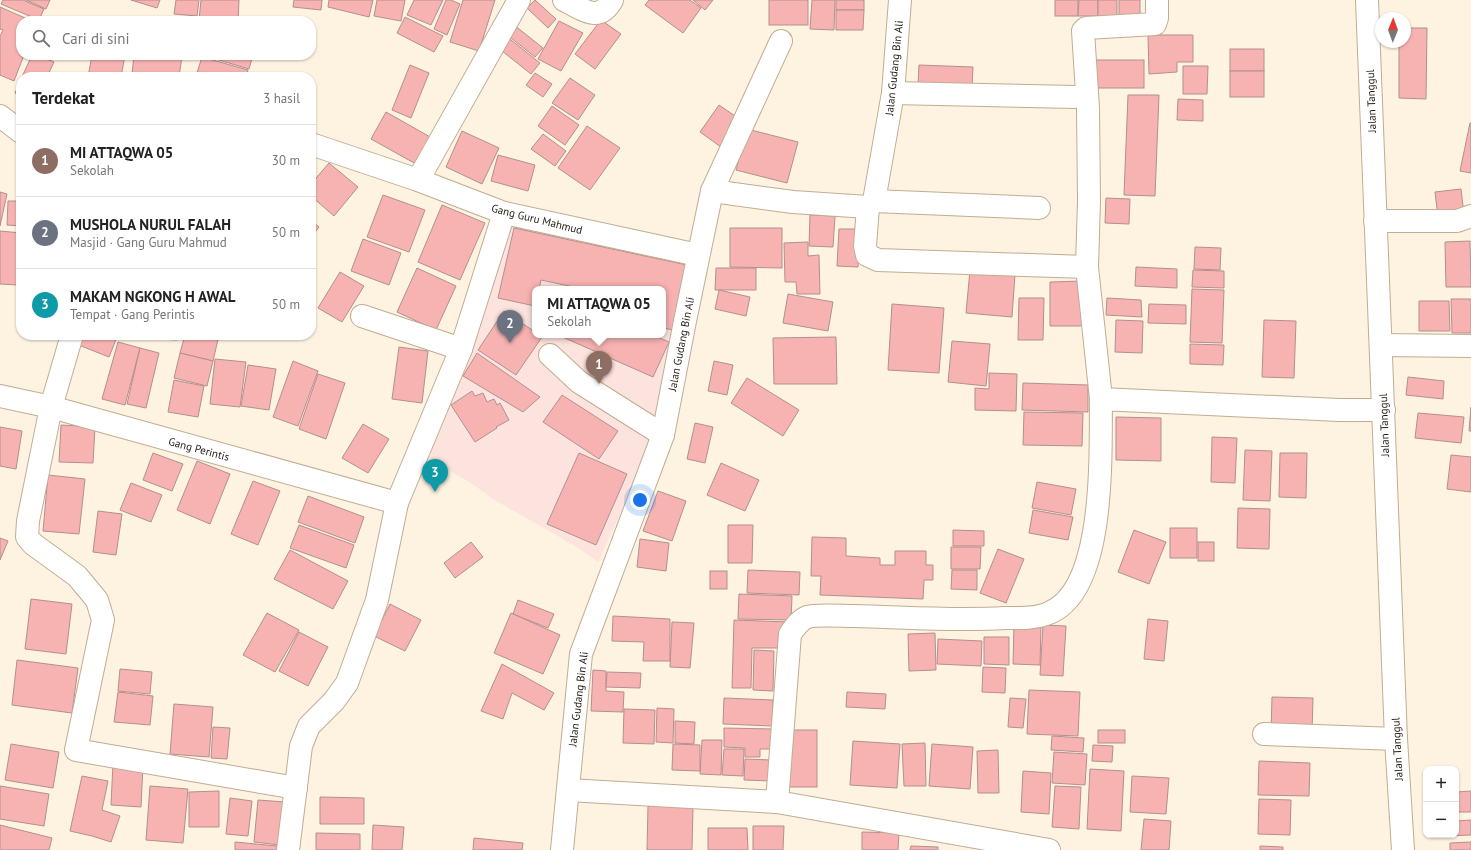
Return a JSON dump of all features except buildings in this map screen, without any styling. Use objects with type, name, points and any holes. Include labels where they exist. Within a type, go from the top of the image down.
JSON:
[{"type":"street","points":[[418,180],[520,0]]},
{"type":"street","points":[[564,0],[586,11],[597,14],[604,10],[612,0]]},
{"type":"street","name":"Jalan Gudang Bin Ali","points":[[900,0],[893,93],[871,204],[865,246],[867,255],[878,260],[1087,267]]},
{"type":"street","points":[[777,802],[790,634],[801,621],[808,616],[984,619],[1035,617],[1050,613],[1062,605],[1071,595],[1086,568],[1093,541],[1098,506],[1101,399],[1087,267],[1089,201],[1088,108],[1083,30],[1086,28],[1155,24],[1157,18],[1157,0]]},
{"type":"street","name":"Jalan Tanggul","points":[[1367,0],[1380,345],[1379,410],[1402,850]]},
{"type":"street","name":"Jalan Gudang Bin Ali","points":[[562,850],[582,654],[663,435],[712,191],[781,41]]},
{"type":"street","points":[[893,93],[1075,97]]},
{"type":"street","points":[[0,116],[16,128]]},
{"type":"street","name":"Gang Guru Mahmud","points":[[316,146],[418,180],[504,213],[698,255]]},
{"type":"street","points":[[712,191],[793,202],[1039,208]]},
{"type":"street","points":[[288,850],[301,746],[309,726],[334,701],[347,683],[377,600],[397,503],[461,349],[504,213]]},
{"type":"street","points":[[1375,222],[1457,221],[1471,216]]},
{"type":"street","points":[[362,316],[461,349]]},
{"type":"street","points":[[71,340],[51,407],[28,521],[27,536],[33,544],[77,576],[97,600],[103,620],[76,750],[296,788]]},
{"type":"street","points":[[1380,345],[1471,346]]},
{"type":"street","points":[[550,355],[579,382],[663,435]]},
{"type":"street","name":"Gang Perintis","points":[[0,396],[51,407],[397,503]]},
{"type":"street","points":[[1101,399],[1346,410],[1379,410]]},
{"type":"street","points":[[1264,734],[1396,739]]},
{"type":"street","points":[[568,790],[777,802],[1007,846],[1049,850]]},
{"type":"shaded area","points":[[507,210],[698,246],[654,441],[598,562],[577,547],[493,499],[471,483],[444,468],[430,457]],"holes":[[[477,353],[539,397],[523,411],[463,376]],[[562,395],[618,431],[599,459],[544,422]]]},
{"type":"place","name":"MUSHOLA NURUL FALAH","points":[[510,343]]},
{"type":"place","name":"MI ATTAQWA 05","points":[[599,384]]},
{"type":"place","name":"MAKAM NGKONG H AWAL","points":[[435,492]]}]
